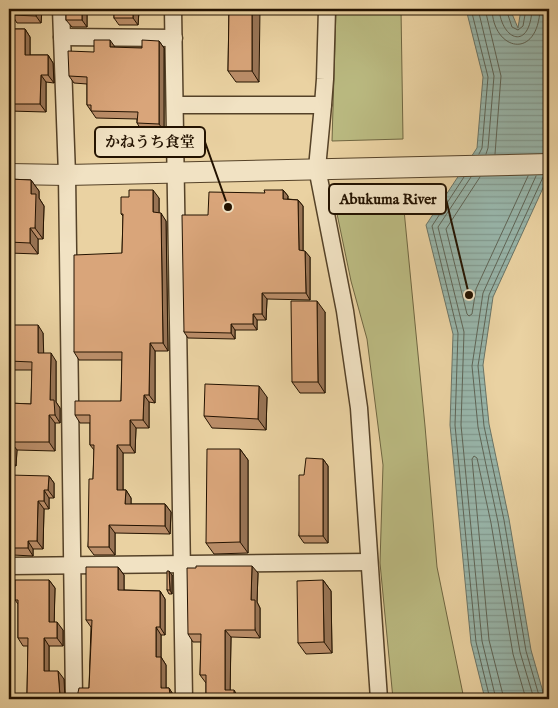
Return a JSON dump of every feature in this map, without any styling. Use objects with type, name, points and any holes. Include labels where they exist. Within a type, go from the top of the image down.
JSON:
[{"type":"street","points":[[61,9],[67,175],[74,699]]},
{"type":"street","points":[[173,9],[184,699]]},
{"type":"street","points":[[326,9],[326,79],[323,104],[325,168],[359,408],[379,699]]},
{"type":"street","points":[[62,38],[174,38]]},
{"type":"street","points":[[175,105],[323,104]]},
{"type":"street","points":[[9,174],[67,175],[176,171],[549,164]]},
{"type":"street","points":[[9,566],[369,562]]},
{"type":"green space","points":[[336,9],[401,9],[403,139],[332,141]]},
{"type":"green space","points":[[336,209],[404,210],[437,567],[464,699],[393,699],[380,563],[383,465],[367,339],[351,281]]},
{"type":"water","points":[[466,9],[510,9],[518,28],[521,9],[549,9],[549,175],[493,297],[483,365],[489,424],[509,519],[531,650],[545,699],[485,699],[471,643],[450,425],[453,334],[426,225],[477,148],[483,77]]},
{"type":"building","points":[[12,9],[36,9],[36,16],[12,15]]},
{"type":"building","points":[[66,9],[82,9],[82,20],[66,20]]},
{"type":"building","points":[[114,9],[133,9],[133,18],[114,18]]},
{"type":"building","points":[[229,9],[252,9],[252,71],[228,71]]},
{"type":"building","points":[[9,29],[25,29],[25,55],[48,55],[48,75],[41,75],[40,104],[9,104]]},
{"type":"building","points":[[94,40],[110,40],[110,47],[142,48],[142,40],[159,41],[159,124],[137,123],[138,112],[91,111],[91,105],[87,105],[87,77],[69,76],[68,51],[94,52]]},
{"type":"building","points":[[9,179],[31,180],[31,194],[36,194],[35,228],[30,228],[30,243],[9,242]]},
{"type":"building","points":[[129,190],[153,190],[153,212],[161,213],[163,343],[150,343],[149,395],[144,395],[143,420],[130,420],[130,445],[117,445],[117,490],[126,490],[125,504],[165,504],[165,526],[109,525],[109,547],[88,547],[89,479],[93,479],[94,445],[90,445],[90,415],[75,415],[75,401],[121,401],[122,352],[74,352],[74,255],[122,253],[123,214],[121,214],[121,197],[129,197]]},
{"type":"building","points":[[264,190],[283,190],[283,199],[298,200],[299,250],[305,251],[306,293],[262,293],[262,314],[253,314],[253,324],[231,324],[231,333],[184,332],[182,215],[208,215],[209,192],[265,193]]},
{"type":"building","points":[[291,301],[317,301],[318,382],[292,382]]},
{"type":"building","points":[[9,325],[38,325],[38,353],[51,353],[50,400],[54,400],[55,415],[49,415],[49,442],[11,442],[11,458],[9,458],[9,403],[31,404],[32,362],[9,361]]},
{"type":"building","points":[[205,384],[259,386],[258,419],[204,416]]},
{"type":"building","points":[[207,449],[240,449],[240,542],[206,543]]},
{"type":"building","points":[[306,458],[323,459],[323,536],[299,536],[299,475],[304,475]]},
{"type":"building","points":[[9,475],[49,476],[48,490],[44,490],[44,501],[38,501],[37,541],[28,541],[28,548],[9,548]]},
{"type":"building","points":[[196,566],[252,566],[251,600],[255,600],[255,630],[225,630],[225,690],[234,690],[234,699],[206,699],[206,675],[200,675],[201,634],[188,634],[187,568],[196,568]]},
{"type":"building","points":[[86,567],[118,567],[118,590],[160,591],[160,627],[156,627],[156,657],[161,657],[161,688],[169,688],[171,699],[73,699],[77,697],[79,688],[89,688],[92,620],[86,620]]},
{"type":"building","points":[[167,571],[169,571],[170,590],[167,590]]},
{"type":"building","points":[[15,580],[49,580],[49,622],[57,622],[57,638],[44,638],[44,671],[58,671],[60,696],[63,699],[18,699],[18,694],[27,694],[28,638],[18,638],[18,600],[15,600]]},
{"type":"building","points":[[323,580],[324,642],[298,643],[297,581]]},
{"type":"place","name":"かねうち食堂","points":[[228,207]]},
{"type":"place","name":"Abukuma River","points":[[469,295]]}]
